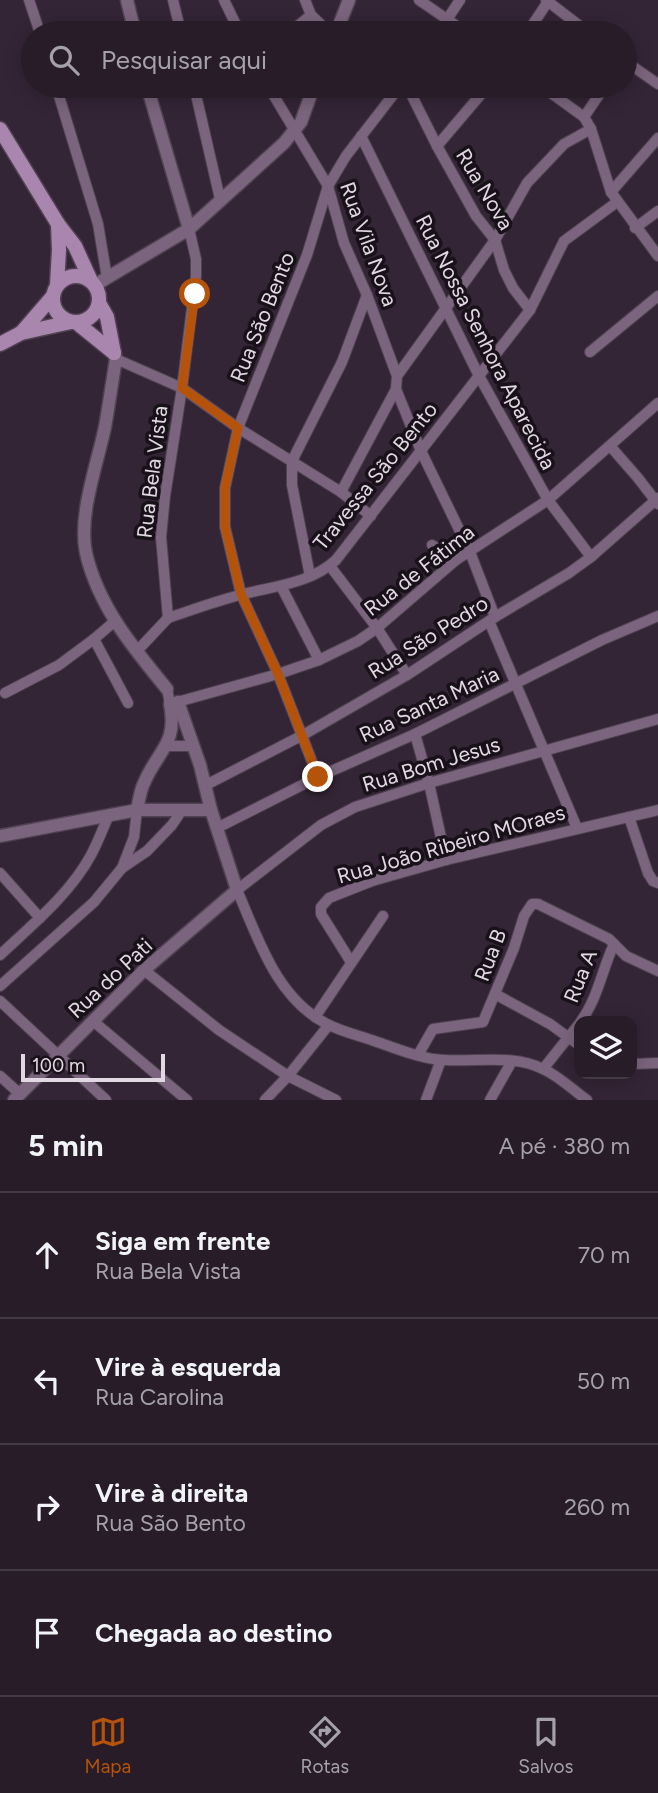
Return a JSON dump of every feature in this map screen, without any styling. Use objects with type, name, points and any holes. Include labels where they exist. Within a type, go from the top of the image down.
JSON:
[{"type":"main road","points":[[0,129],[58,224],[98,281],[99,303],[95,313],[87,320],[22,333],[0,344]]},
{"type":"main road","points":[[58,224],[54,307],[60,317],[74,322],[115,356]]},
{"type":"main road","points":[[22,333],[64,279],[73,276],[98,281]]},
{"type":"main road","points":[[99,303],[107,317],[115,356]]},
{"type":"street","points":[[29,0],[36,21]]},
{"type":"street","points":[[127,0],[132,21]]},
{"type":"street","points":[[173,0],[178,21]]},
{"type":"street","points":[[224,0],[234,21]]},
{"type":"street","points":[[305,0],[311,15],[317,21]]},
{"type":"street","points":[[341,21],[349,0]]},
{"type":"street","points":[[419,0],[448,20],[460,0]]},
{"type":"street","points":[[535,21],[548,1],[574,21]]},
{"type":"street","points":[[304,21],[311,15]]},
{"type":"street","points":[[637,69],[658,84]]},
{"type":"street","points":[[60,98],[98,225],[98,281]]},
{"type":"street","name":"Rua Bela Vista","points":[[151,98],[196,259],[197,276],[164,496],[161,537],[168,618]]},
{"type":"street","points":[[197,98],[219,199]]},
{"type":"street","points":[[275,98],[295,131]]},
{"type":"street","points":[[98,281],[188,229],[295,131],[310,98]]},
{"type":"street","name":"Rua São Bento","points":[[318,777],[278,674],[241,594],[225,527],[224,506],[238,428],[307,255],[328,186],[335,172],[391,98]]},
{"type":"street","name":"Rua Nova","points":[[413,98],[476,216],[495,240],[513,288],[530,310]]},
{"type":"street","points":[[437,146],[478,98]]},
{"type":"street","points":[[558,98],[584,117],[591,129],[611,192],[658,256]]},
{"type":"street","points":[[584,117],[597,98]]},
{"type":"street","points":[[341,492],[396,389],[397,376],[495,240],[527,183],[564,144],[591,129]]},
{"type":"street","name":"Rua Vila Nova","points":[[295,131],[328,186],[345,243],[397,376]]},
{"type":"street","name":"Rua Nossa Senhora Aparecida","points":[[361,136],[479,376],[548,500],[591,557]]},
{"type":"street","points":[[611,192],[658,138]]},
{"type":"street","name":"Travessa São Bento","points":[[168,618],[241,594],[281,586],[330,566],[530,310],[564,241],[617,202]]},
{"type":"street","points":[[635,228],[658,211]]},
{"type":"street","points":[[310,576],[292,485],[292,461],[342,362],[367,295]]},
{"type":"street","points":[[590,352],[658,296]]},
{"type":"street","points":[[370,516],[341,492],[238,428],[182,388],[115,356],[84,528],[86,551],[93,574],[115,621],[167,689],[194,746],[237,890],[266,958],[282,984],[314,1017],[328,1026],[441,1060],[512,1060],[543,1069],[587,1100]]},
{"type":"street","points":[[396,389],[421,451],[470,552],[492,619],[577,828]]},
{"type":"street","name":"Rua de Fátima","points":[[174,703],[278,674],[319,660],[358,641],[456,560],[548,500],[658,403]]},
{"type":"street","points":[[611,447],[657,501]]},
{"type":"street","name":"Rua São Pedro","points":[[206,785],[407,675],[591,557],[657,501]]},
{"type":"street","points":[[432,545],[456,560]]},
{"type":"street","points":[[330,566],[377,628],[407,675]]},
{"type":"street","points":[[281,586],[319,660]]},
{"type":"street","name":"Rua Santa Maria","points":[[217,828],[318,777],[415,734],[602,640],[658,616]]},
{"type":"street","points":[[136,651],[168,618]]},
{"type":"street","points":[[5,693],[59,665],[115,621]]},
{"type":"street","points":[[94,639],[128,703]]},
{"type":"street","points":[[122,868],[134,838],[137,810],[145,781],[167,746],[174,703]]},
{"type":"street","name":"Rua Bom Jesus","points":[[237,890],[330,820],[355,807],[429,783],[658,719]]},
{"type":"street","points":[[415,734],[446,860]]},
{"type":"street","points":[[167,746],[194,746]]},
{"type":"street","points":[[0,836],[137,810],[211,810]]},
{"type":"street","points":[[0,986],[94,902],[122,868],[147,851],[172,825],[182,810]]},
{"type":"street","name":"Rua João Ribeiro MOraes","points":[[351,962],[324,922],[321,907],[325,901],[372,881],[446,860],[658,810]]},
{"type":"street","points":[[0,955],[40,918],[75,878],[90,857],[109,815]]},
{"type":"street","points":[[629,817],[648,873],[653,881],[658,883]]},
{"type":"street","points":[[0,873],[40,918]]},
{"type":"street","name":"Rua do Pati","points":[[17,1097],[144,970],[237,890]]},
{"type":"street","name":"Rua B","points":[[418,1055],[433,1029],[483,1022],[530,906],[534,904],[609,939],[614,944]]},
{"type":"street","points":[[314,1017],[383,916]]},
{"type":"street","points":[[614,944],[626,956],[658,971]]},
{"type":"street","name":"Rua A","points":[[584,1016],[597,995],[602,972],[614,944]]},
{"type":"street","points":[[144,970],[219,1030],[288,1076],[336,1100]]},
{"type":"street","points":[[495,994],[531,1012],[574,1041]]},
{"type":"street","points":[[0,1000],[106,1100]]},
{"type":"street","points":[[93,1021],[187,1100]]},
{"type":"street","points":[[265,1100],[328,1026]]},
{"type":"street","name":"Rua A","points":[[543,1069],[574,1030]]},
{"type":"street","points":[[426,1100],[441,1060]]},
{"type":"street","points":[[493,1099],[512,1060]]},
{"type":"street","points":[[637,1064],[658,1063]]},
{"type":"street","points":[[0,1076],[17,1097]]},
{"type":"route","points":[[195,294],[182,388],[238,428],[225,488],[225,527],[241,594],[278,674],[318,777]]}]
